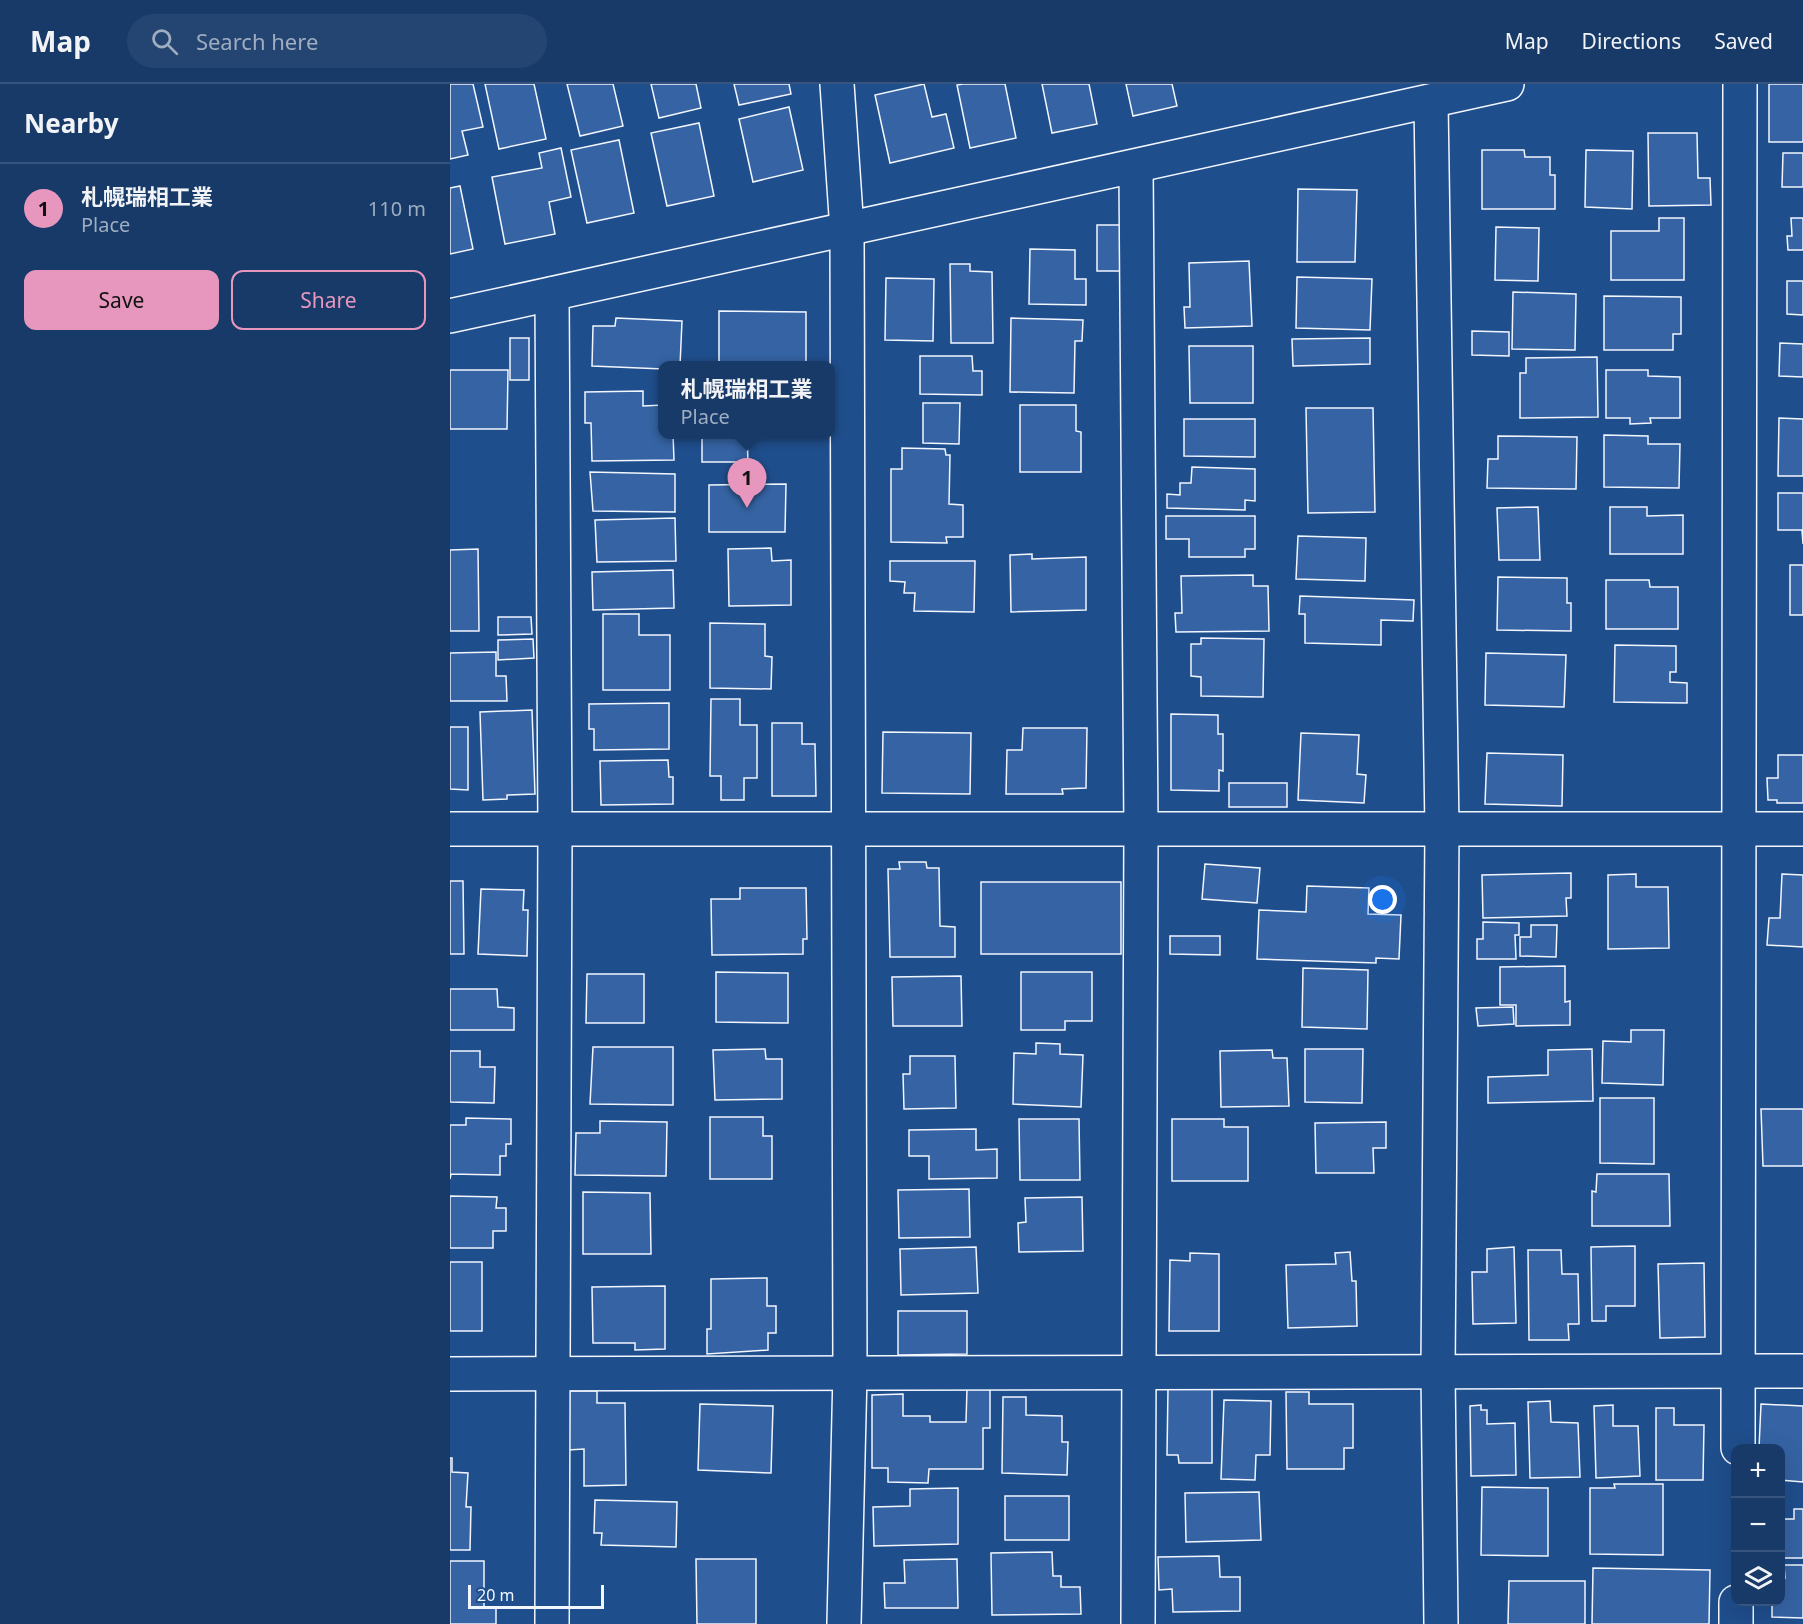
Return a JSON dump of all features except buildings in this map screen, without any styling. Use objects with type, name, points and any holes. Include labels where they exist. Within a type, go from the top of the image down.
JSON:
[{"type":"street","points":[[837,84],[847,230],[850,1373],[844,1624]]},
{"type":"street","points":[[450,316],[1136,167],[1380,99],[1431,102],[1507,84]]},
{"type":"street","points":[[1738,1444],[1740,84]]},
{"type":"street","points":[[1431,102],[1442,829],[1438,1372],[1441,1624]]},
{"type":"street","points":[[1136,167],[1142,829],[1138,1624]]},
{"type":"street","points":[[552,294],[555,829],[551,1374],[552,1624]]},
{"type":"street","points":[[450,829],[1803,829]]},
{"type":"street","points":[[450,1374],[1803,1371]]},
{"type":"street","points":[[1736,1606],[1736,1624]]},
{"type":"place","name":"札幌瑞相工業","points":[[747,508]]}]
